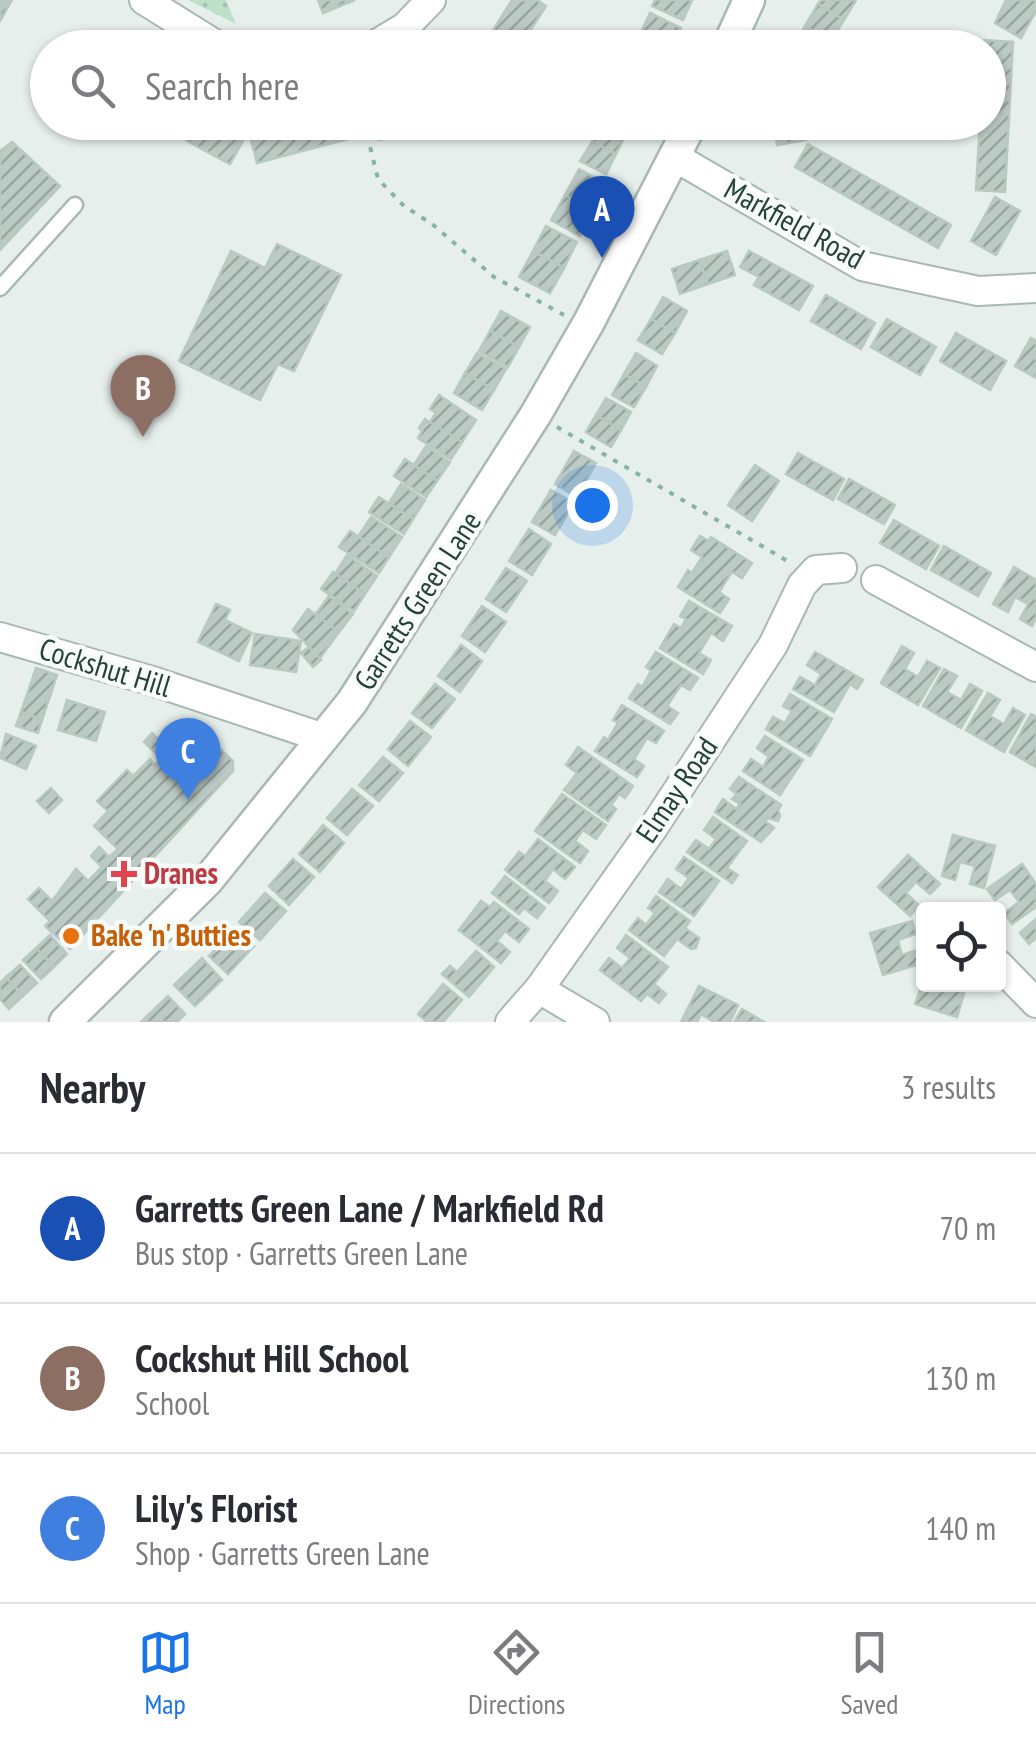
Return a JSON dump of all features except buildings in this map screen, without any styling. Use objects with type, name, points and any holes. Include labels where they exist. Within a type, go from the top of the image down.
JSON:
[{"type":"street","points":[[144,0],[192,30]]},
{"type":"street","points":[[400,30],[431,0]]},
{"type":"street","points":[[736,30],[750,0]]},
{"type":"street","name":"Garretts Green Lane","points":[[64,1022],[208,880],[352,702],[536,414],[589,322],[683,140]]},
{"type":"street","name":"Markfield Road","points":[[675,157],[862,266],[978,291],[1036,288]]},
{"type":"street","points":[[812,575],[816,570],[842,568]]},
{"type":"street","name":"Elmay Road","points":[[510,1022],[539,989],[653,828],[773,645],[802,586],[812,575]]},
{"type":"street","points":[[876,580],[1036,667]]},
{"type":"street","name":"Cockshut Hill","points":[[0,637],[324,738]]},
{"type":"street","points":[[1006,972],[1036,1003]]},
{"type":"street","points":[[539,989],[596,1022]]},
{"type":"lane","points":[[0,288],[74,204]]},
{"type":"path","points":[[368,140],[378,179],[404,206],[432,224],[494,277],[570,319],[589,322]]},
{"type":"path","points":[[536,414],[812,575]]},
{"type":"green space","points":[[188,0],[226,0],[236,24]]},
{"type":"place","name":"Garretts Green Lane / Markfield Rd","points":[[602,258]]},
{"type":"place","name":"Cockshut Hill School","points":[[143,437]]},
{"type":"place","name":"Lily's Florist","points":[[188,800]]},
{"type":"place","name":"Dranes","points":[[124,874]]},
{"type":"place","name":"Bake 'n' Butties","points":[[71,936]]}]
